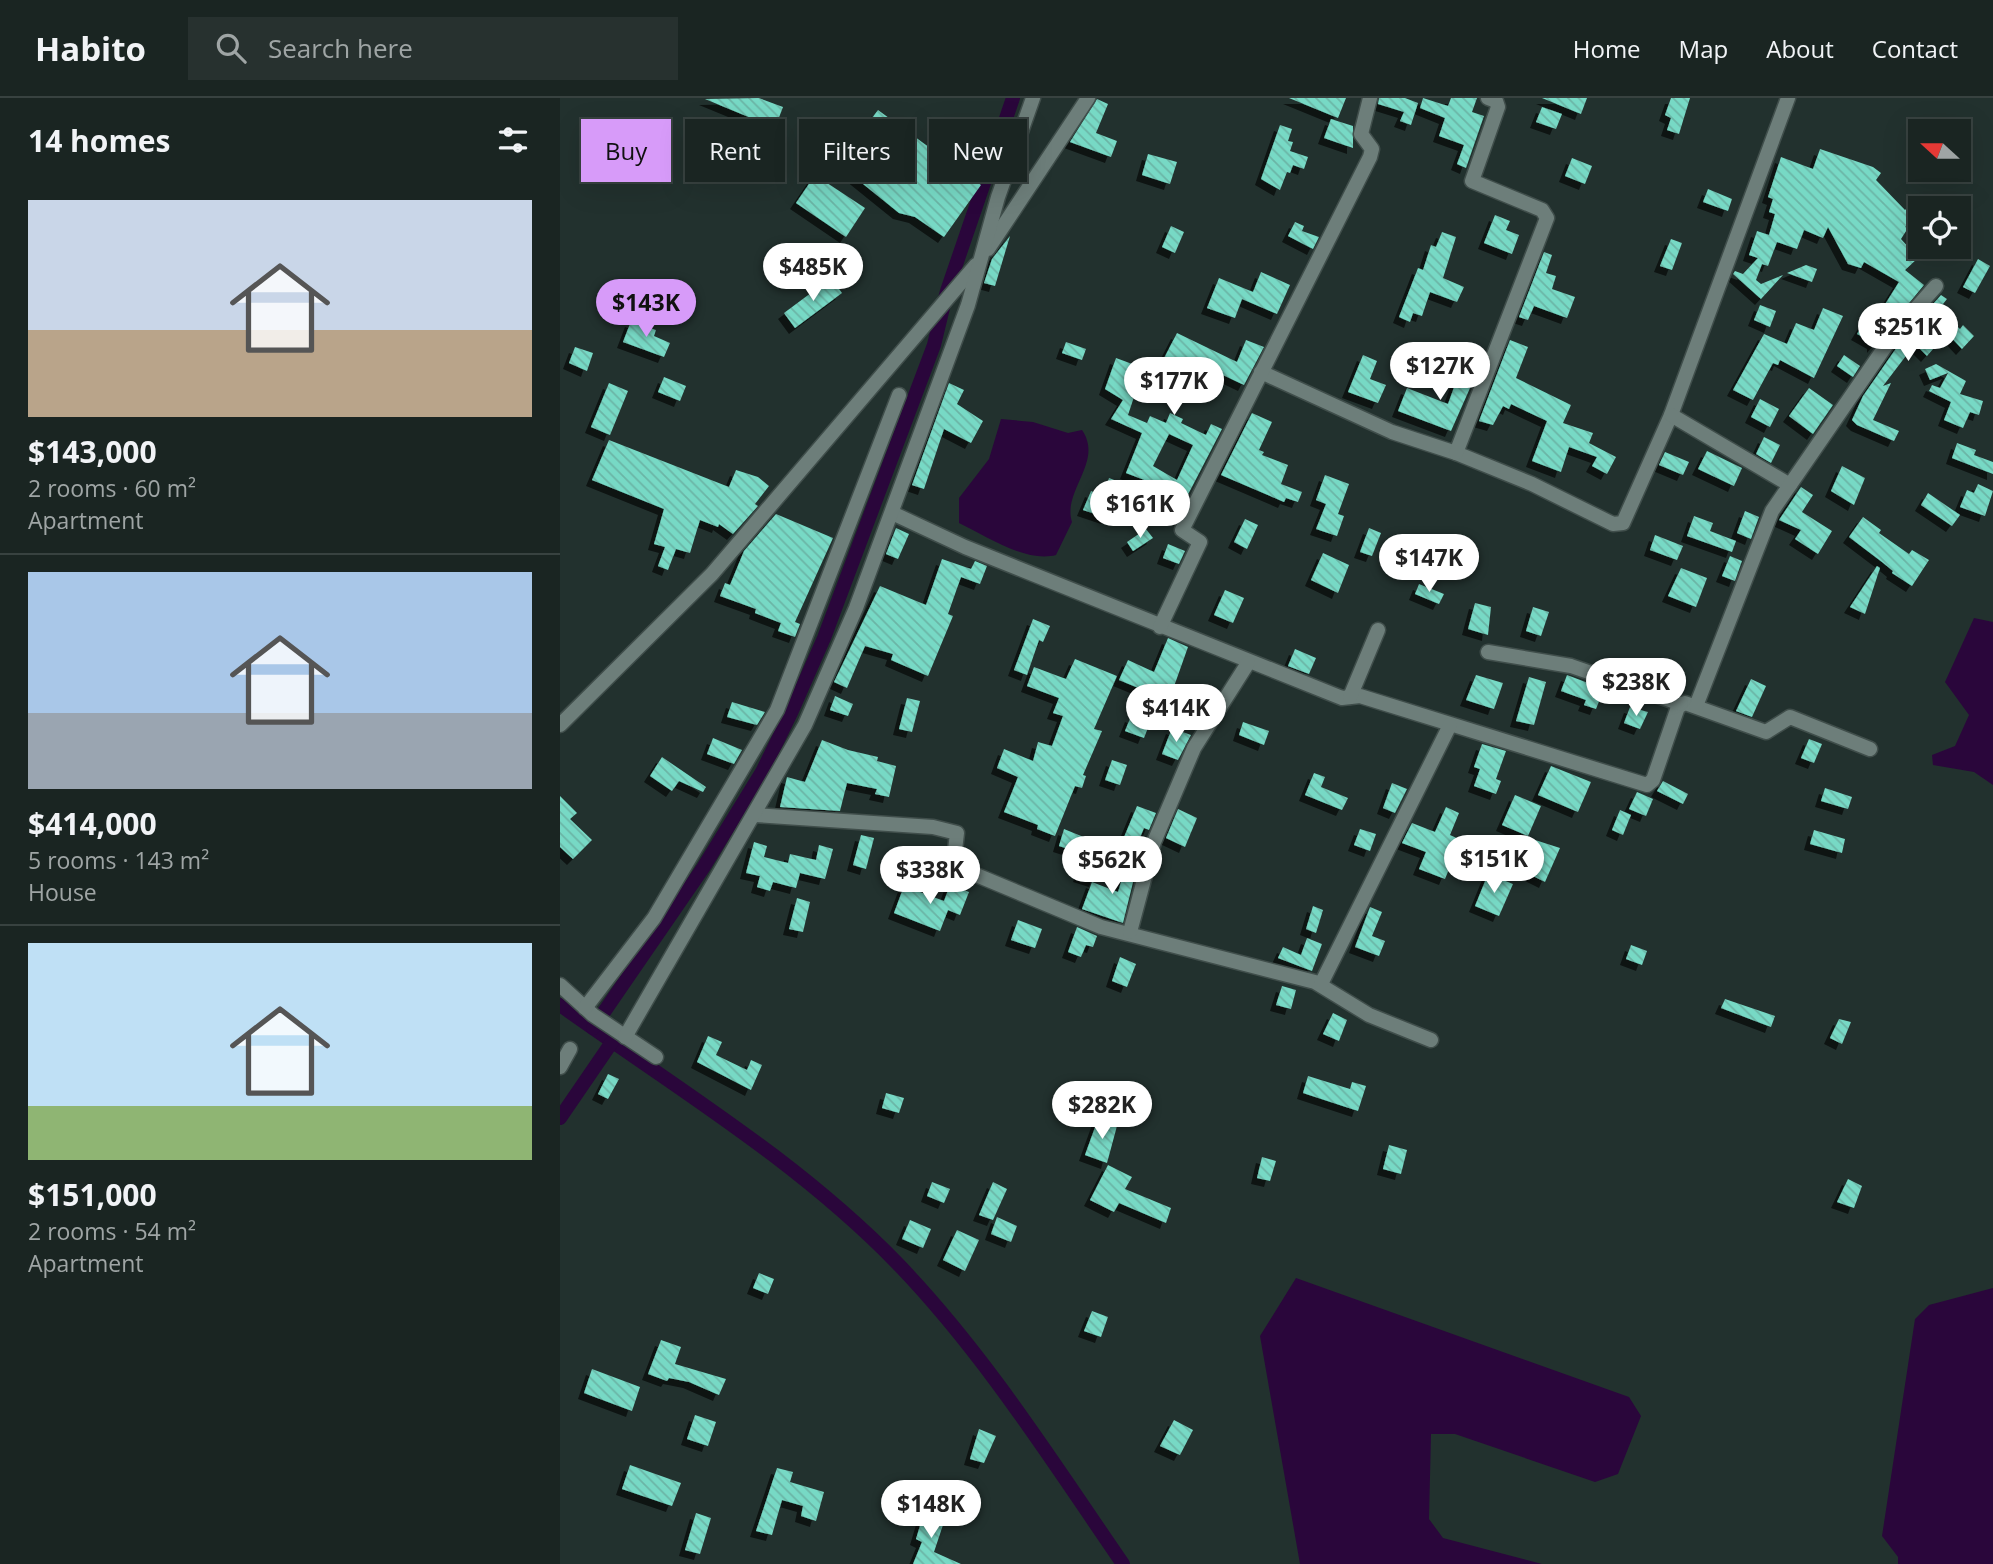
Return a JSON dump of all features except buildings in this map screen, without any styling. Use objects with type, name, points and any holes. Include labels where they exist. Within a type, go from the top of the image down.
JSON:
[{"type":"street","points":[[620,1034],[755,815],[805,725],[856,608],[968,305],[998,197],[1033,98]]},
{"type":"street","points":[[560,725],[712,574],[911,345],[982,257],[1088,98]]},
{"type":"street","points":[[1160,627],[1200,542],[1182,530],[1370,157],[1373,149],[1361,134],[1370,98]]},
{"type":"street","points":[[1456,453],[1547,218],[1542,210],[1472,181],[1498,107],[1496,101],[1489,98]]},
{"type":"street","points":[[1261,372],[1392,432],[1456,453],[1532,484],[1618,525],[1623,523],[1671,415],[1788,98]]},
{"type":"street","points":[[1696,706],[1772,511],[1896,331],[1936,286]]},
{"type":"street","points":[[589,1011],[654,918],[777,710],[899,395]]},
{"type":"street","points":[[1671,415],[1790,485]]},
{"type":"street","points":[[892,513],[965,547],[1248,663],[1342,698],[1360,696],[1647,785],[1653,780],[1681,704]]},
{"type":"street","points":[[1350,697],[1378,630]]},
{"type":"street","points":[[1488,652],[1571,666],[1681,704],[1696,706],[1766,732],[1790,717],[1870,749]]},
{"type":"street","points":[[1130,932],[1154,842],[1194,747],[1248,663]]},
{"type":"street","points":[[1321,984],[1450,725]]},
{"type":"street","points":[[755,815],[933,827],[957,833],[954,859],[957,867],[1098,926],[1130,932],[1321,984],[1368,1015],[1431,1040]]},
{"type":"street","points":[[560,985],[589,1011],[656,1057]]},
{"type":"street","points":[[560,1067],[570,1049]]},
{"type":"shaded area","points":[[1001,419],[1033,422],[1068,433],[1082,430],[1087,442],[1086,465],[1072,499],[1072,522],[1056,555],[1019,552],[959,523],[959,498],[989,459]]},
{"type":"shaded area","points":[[1974,618],[1993,622],[1993,785],[1974,772],[1933,765],[1932,755],[1955,746],[1969,715],[1945,682]]},
{"type":"shaded area","points":[[1296,1278],[1629,1397],[1641,1416],[1618,1474],[1595,1482],[1455,1434],[1431,1434],[1429,1519],[1443,1538],[1542,1564],[1300,1564],[1260,1336]]},
{"type":"shaded area","points":[[1993,1288],[1993,1564],[1898,1564],[1898,1557],[1882,1536],[1915,1319],[1929,1305]]},
{"type":"waterway","points":[[593,1028],[703,868],[762,772],[791,713],[824,638],[934,345],[947,291],[1013,98]]},
{"type":"waterway","points":[[560,1005],[777,1158],[819,1191],[897,1263],[988,1371],[1123,1564]]},
{"type":"waterway","points":[[560,1118],[612,1042]]}]
